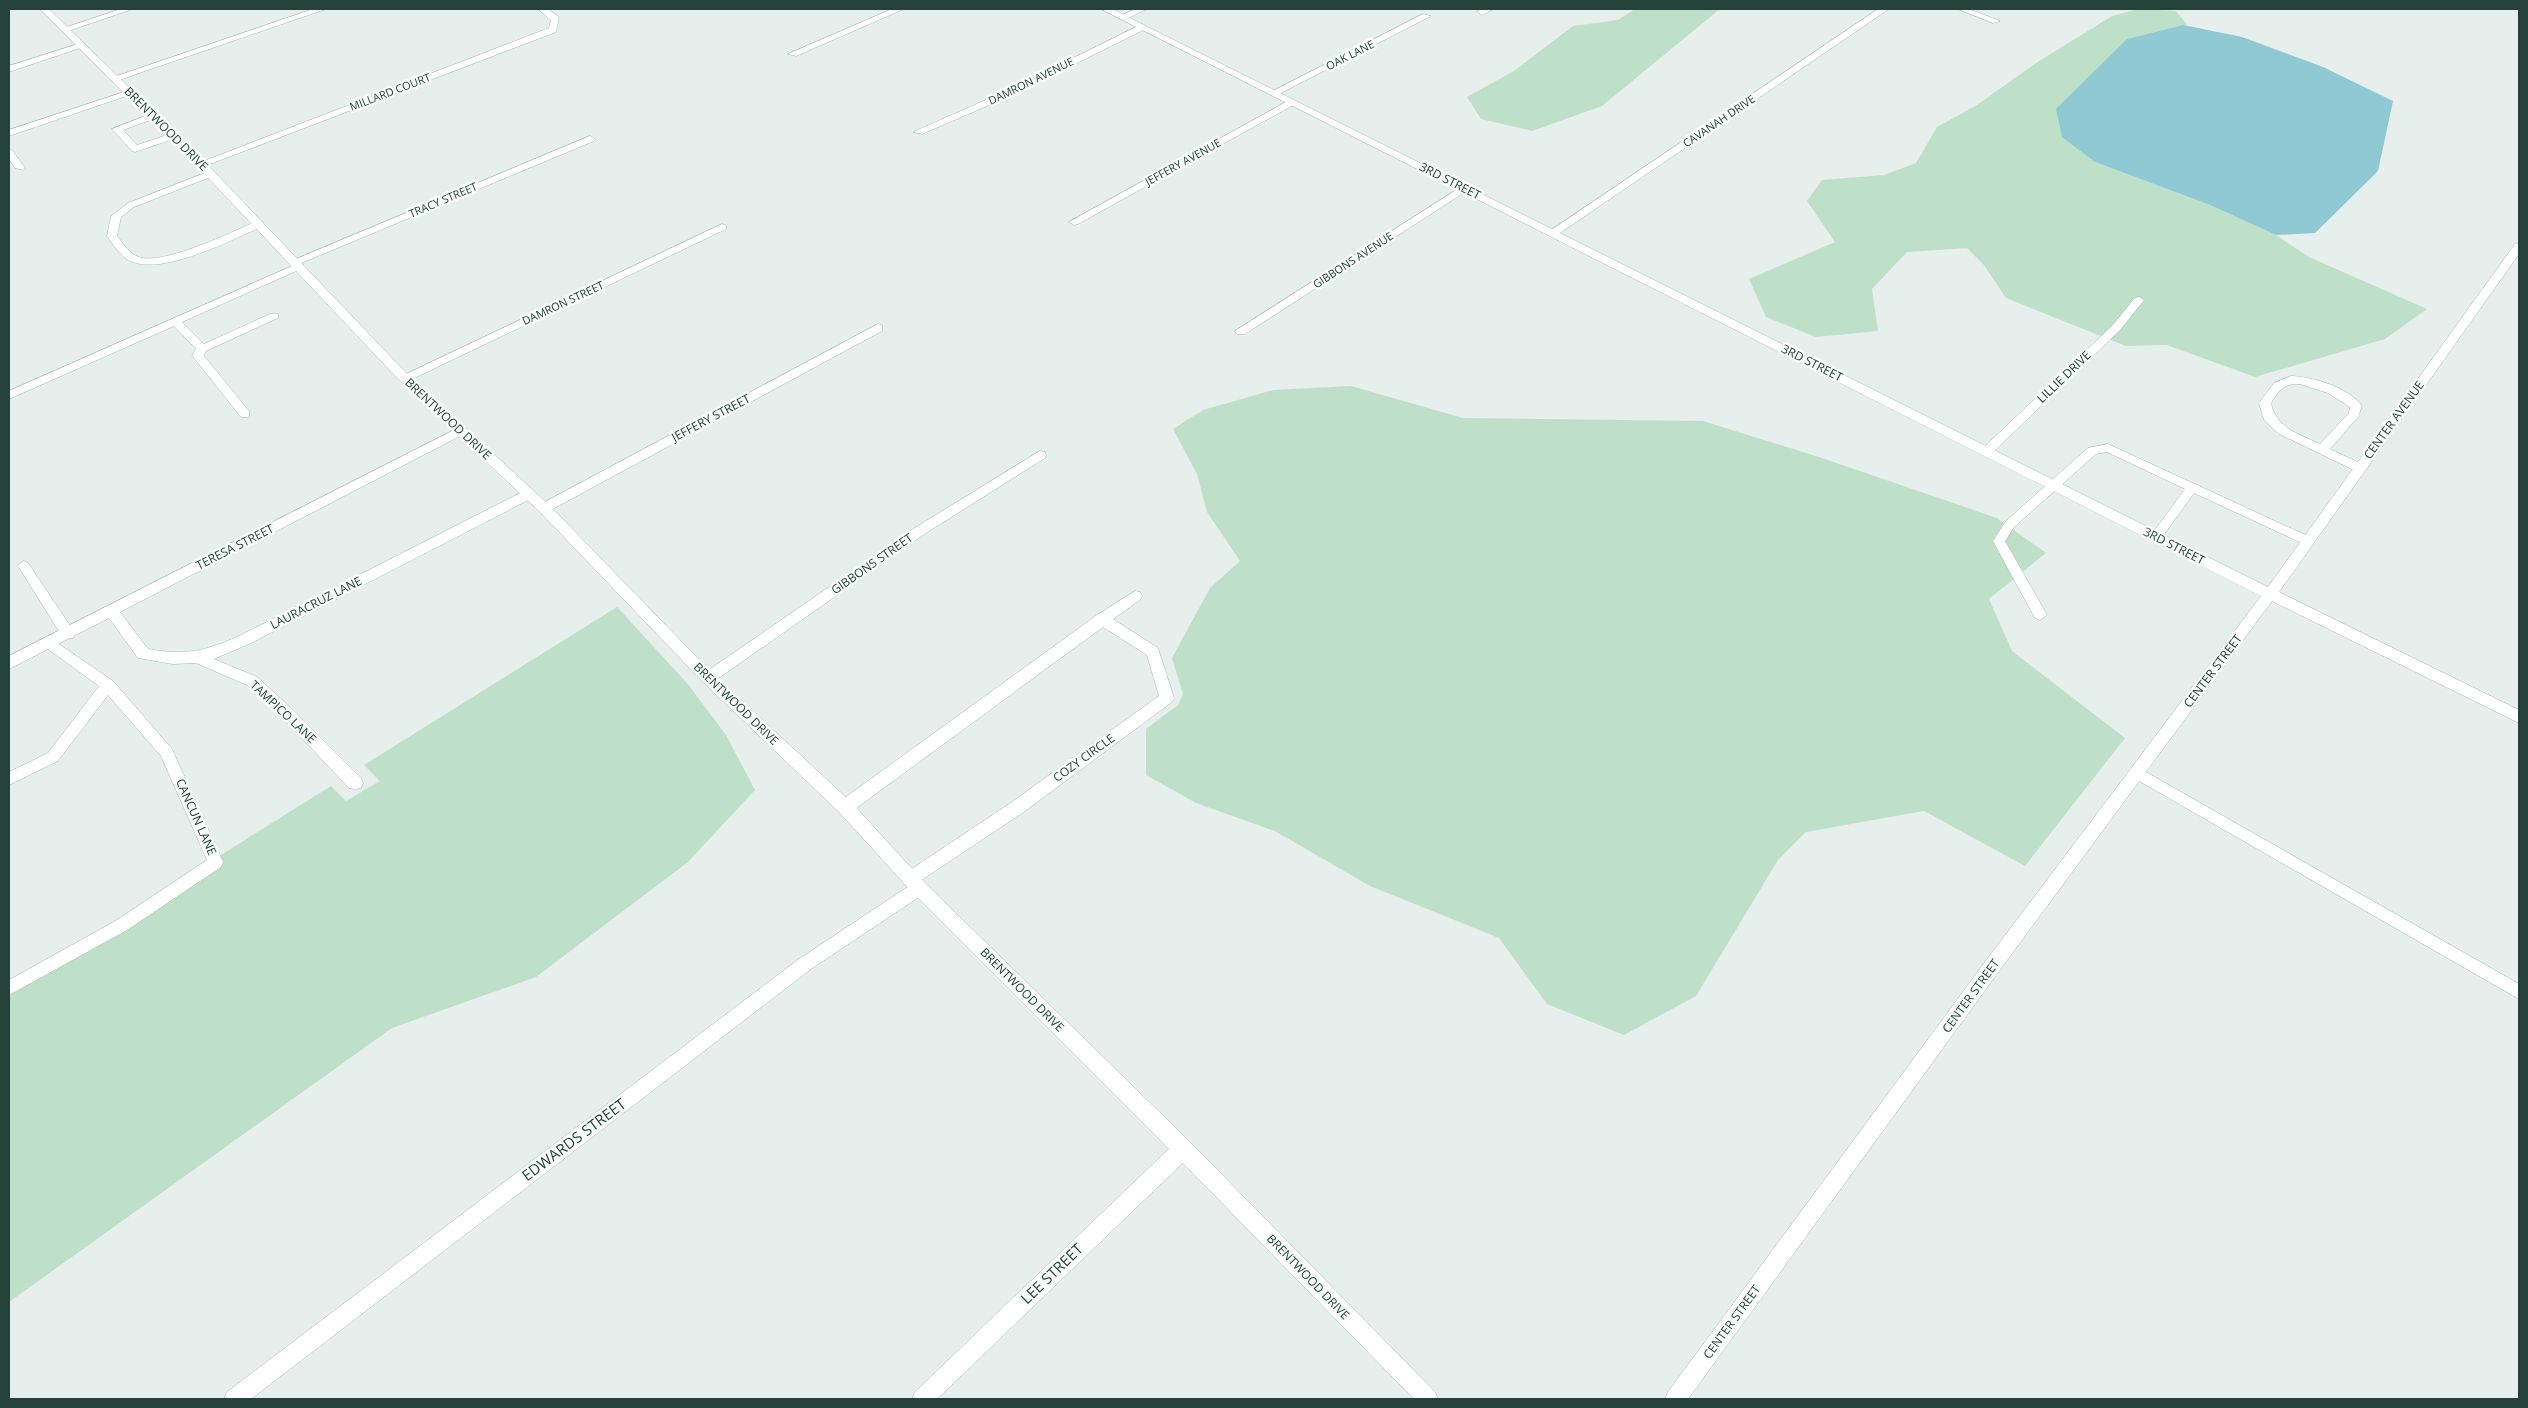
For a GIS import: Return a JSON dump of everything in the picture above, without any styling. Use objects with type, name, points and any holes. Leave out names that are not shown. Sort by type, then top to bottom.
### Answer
[{"type":"street","name":"BRENTWOOD DRIVE","points":[[44,9],[116,78],[259,224],[404,378],[544,508],[708,678],[845,807],[915,883],[1183,1149],[1428,1399]]},
{"type":"street","points":[[116,78],[321,9]]},
{"type":"street","name":"MILLARD COURT","points":[[205,169],[553,30],[556,19],[542,9]]},
{"type":"street","points":[[793,54],[899,9]]},
{"type":"street","name":"3RD STREET","points":[[1105,9],[2156,537],[2519,716]]},
{"type":"street","points":[[1122,17],[1142,9]]},
{"type":"street","name":"CAVANAH DRIVE","points":[[1553,233],[1884,9]]},
{"type":"street","name":"OAK LANE","points":[[1274,93],[1426,16]]},
{"type":"street","name":"DAMRON AVENUE","points":[[918,132],[1014,90],[1142,27]]},
{"type":"street","points":[[9,69],[81,46]]},
{"type":"street","name":"JEFFERY AVENUE","points":[[1074,222],[1292,103]]},
{"type":"street","name":"TRACY STREET","points":[[297,264],[590,139]]},
{"type":"street","name":"GIBBONS AVENUE","points":[[1241,331],[1464,188]]},
{"type":"street","name":"DAMRON STREET","points":[[404,378],[722,227]]},
{"type":"street","name":"CENTER AVENUE","points":[[2270,594],[2519,246]]},
{"type":"street","name":"JEFFERY STREET","points":[[544,508],[878,328]]},
{"type":"street","name":"TERESA STREET","points":[[9,663],[460,431]]},
{"type":"street","name":"GIBBONS STREET","points":[[708,678],[918,532],[1040,455]]},
{"type":"street","name":"LAURACRUZ LANE","points":[[112,611],[143,654],[184,660],[200,659],[246,639],[529,494]]},
{"type":"street","name":"CENTER STREET","points":[[1676,1399],[2136,773],[2270,594]]},
{"type":"street","points":[[845,807],[1102,618],[1136,596]]},
{"type":"street","name":"COZY CIRCLE","points":[[915,883],[1167,698],[1153,652],[1102,618]]},
{"type":"street","name":"TAMPICO LANE","points":[[200,659],[252,681],[286,711],[355,783]]},
{"type":"street","name":"EDWARDS STREET","points":[[234,1399],[805,964],[915,883]]},
{"type":"street","name":"LEE STREET","points":[[922,1399],[1183,1149]]},
{"type":"lane","points":[[65,29],[129,9]]},
{"type":"lane","points":[[1962,9],[1996,21]]},
{"type":"lane","points":[[9,133],[130,93]]},
{"type":"lane","points":[[153,116],[117,129],[135,149],[173,136]]},
{"type":"lane","points":[[9,152],[20,168]]},
{"type":"lane","points":[[205,169],[131,205],[116,216],[112,236],[133,259],[142,263],[170,259],[259,224]]},
{"type":"lane","points":[[9,395],[297,264]]},
{"type":"lane","name":"LILLIE DRIVE","points":[[1987,451],[2116,328],[2140,300]]},
{"type":"lane","points":[[245,414],[198,356],[202,349],[274,316]]},
{"type":"lane","points":[[175,321],[202,349]]},
{"type":"lane","points":[[2322,450],[2354,414],[2356,406],[2347,398],[2303,380],[2292,379],[2283,382],[2265,403],[2268,417],[2283,431],[2322,450],[2360,468]]},
{"type":"lane","points":[[2040,615],[1999,541],[2010,524],[2055,486],[2092,451],[2108,448],[2308,541]]},
{"type":"lane","points":[[2156,537],[2192,487]]},
{"type":"lane","points":[[24,566],[68,634]]},
{"type":"lane","name":"CANCUN LANE","points":[[9,988],[122,925],[216,862],[167,753],[108,685],[50,643]]},
{"type":"lane","points":[[9,779],[53,758],[108,685]]},
{"type":"lane","points":[[2136,773],[2519,992]]},
{"type":"green space","points":[[1635,9],[1720,9],[1602,106],[1532,131],[1481,119],[1467,97],[1514,71],[1573,26],[1618,20]]},
{"type":"green space","points":[[2138,9],[2176,11],[2188,26],[2183,25],[2127,39],[2095,162],[2210,205],[2276,235],[2309,257],[2427,309],[2385,339],[2255,377],[2167,345],[2126,346],[2006,298],[1984,265],[1967,248],[1907,252],[1872,289],[1878,331],[1816,337],[1766,317],[1749,279],[1835,242],[1807,201],[1822,180],[1884,175],[1916,163],[1937,127],[1977,105],[2036,63],[2112,16]]},
{"type":"green space","points":[[1351,386],[1463,418],[1703,421],[1819,457],[1997,518],[2046,553],[1989,599],[2012,651],[2125,738],[2025,866],[1924,811],[1806,832],[1778,860],[1696,996],[1624,1035],[1547,1004],[1499,938],[1370,886],[1275,831],[1196,803],[1146,775],[1146,729],[1178,705],[1183,694],[1172,658],[1210,588],[1240,561],[1207,512],[1197,474],[1173,429],[1203,410],[1273,390]]},
{"type":"green space","points":[[617,607],[687,683],[726,735],[755,790],[688,862],[536,977],[392,1028],[9,1302],[9,988],[331,786],[346,801],[380,781],[364,765]]},
{"type":"water","points":[[2183,25],[2242,37],[2323,67],[2393,101],[2378,171],[2315,233],[2276,235],[2210,205],[2095,162],[2062,137],[2056,109],[2127,39]]}]
